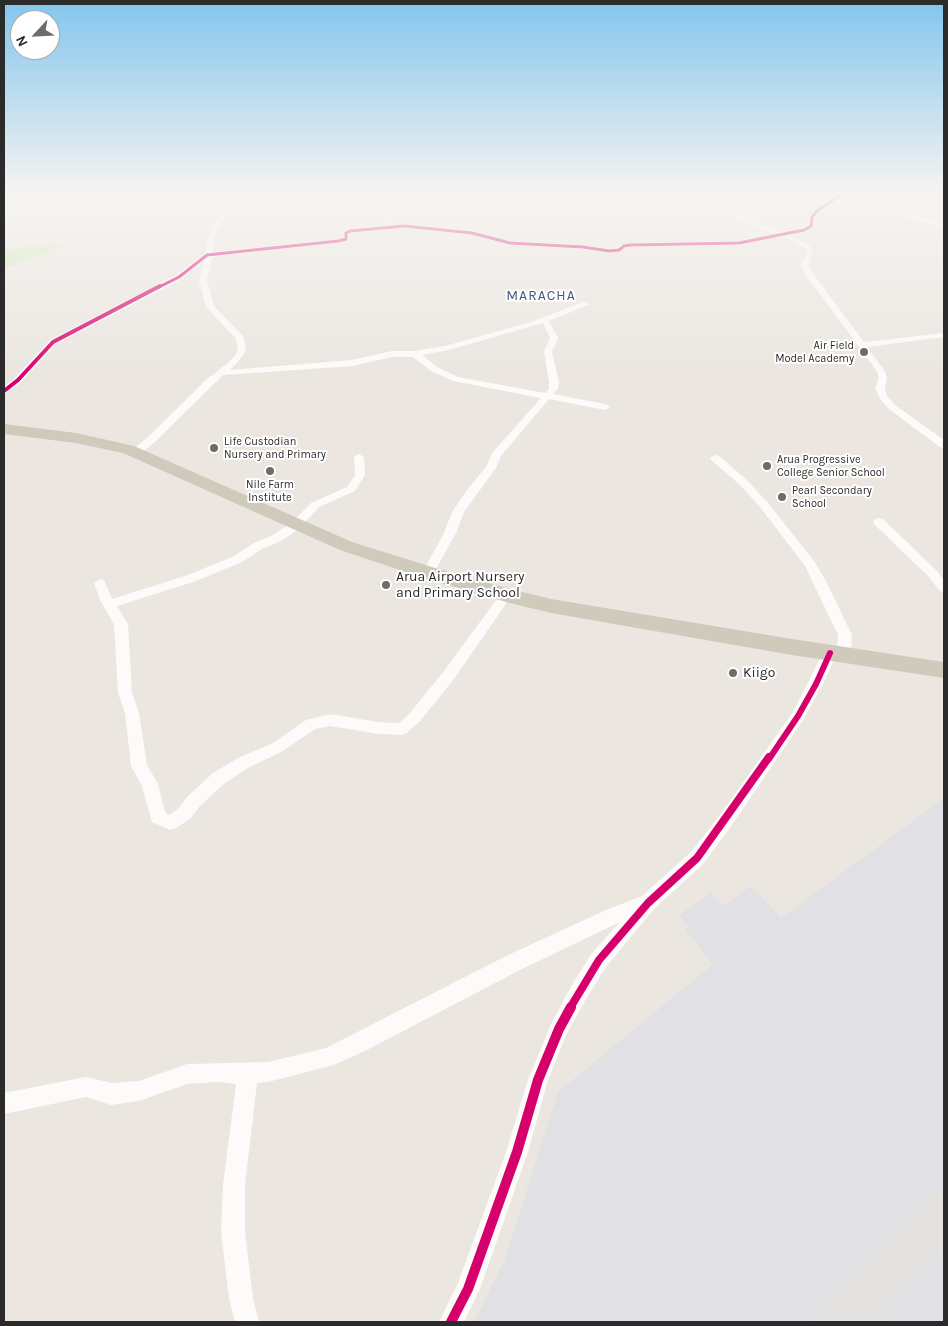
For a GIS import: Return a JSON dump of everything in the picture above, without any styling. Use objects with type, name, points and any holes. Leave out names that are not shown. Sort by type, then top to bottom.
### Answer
[{"type":"main road","points":[[4,429],[76,438],[136,452],[296,526],[355,549],[428,573],[506,595],[551,606],[944,670]]},
{"type":"street","points":[[4,391],[18,380],[53,342],[179,277],[207,255],[217,254]]},
{"type":"street","points":[[810,254],[805,265],[807,272],[883,378],[880,388],[883,397],[892,407],[944,445]]},
{"type":"street","points":[[136,452],[152,439],[209,382],[232,364],[242,348],[238,334],[210,307],[203,281],[207,255]]},
{"type":"street","points":[[220,373],[352,363],[392,354],[415,354],[476,341],[546,320],[586,304]]},
{"type":"street","points":[[428,573],[450,533],[458,512],[471,492],[491,468],[496,455],[553,389],[554,382],[548,352],[554,338],[546,320]]},
{"type":"street","points":[[861,345],[944,335]]},
{"type":"street","points":[[415,354],[444,375],[456,379],[605,407]]},
{"type":"street","points":[[110,604],[192,578],[238,559],[258,546],[277,538],[296,526],[315,505],[351,489],[360,475],[359,456]]},
{"type":"street","points":[[451,1322],[468,1289],[517,1152],[538,1080],[559,1029],[599,960],[648,903],[681,874],[726,820],[798,716],[816,684],[837,654],[844,635],[820,581],[810,564],[764,504],[743,482],[715,458]]},
{"type":"street","points":[[879,522],[932,573],[944,588]]},
{"type":"street","points":[[100,583],[121,624],[125,688],[132,713],[139,766],[150,784],[158,817],[170,823],[184,814],[201,794],[228,771],[278,747],[311,724],[330,720],[378,728],[402,729],[415,717],[449,675],[506,595]]},
{"type":"street","points":[[4,1104],[86,1088],[111,1094],[139,1091],[188,1074],[202,1072],[268,1072],[332,1055],[572,934],[612,916],[648,903]]},
{"type":"street","points":[[247,1322],[241,1299],[233,1230],[234,1184],[248,1073]]},
{"type":"shaded area","points":[[944,798],[944,1322],[474,1322],[505,1259],[558,1092],[713,964],[685,930],[689,927],[679,915],[711,893],[722,906],[751,886],[781,918]]},
{"type":"green space","points":[[4,254],[41,254],[4,269]]},
{"type":"taxiway","points":[[843,1322],[944,1215]]},
{"type":"cycle path","points":[[4,391],[18,380],[53,342],[179,277],[207,255],[217,254]]},
{"type":"cycle path","points":[[451,1322],[468,1289],[517,1152],[538,1080],[559,1029],[580,990],[599,960],[648,903],[697,858],[726,820],[798,716],[816,684],[830,653]]},
{"type":"place","name":"Air Field Model Academy","points":[[864,352]]},
{"type":"place","name":"Life Custodian Nursery and Primary","points":[[214,448]]},
{"type":"place","name":"Arua Progressive College Senior School","points":[[767,466]]},
{"type":"place","name":"Nile Farm Institute","points":[[270,471]]},
{"type":"place","name":"Pearl Secondary School","points":[[782,497]]},
{"type":"place","name":"Arua Airport Nursery and Primary School","points":[[386,585]]},
{"type":"place","name":"Kiigo","points":[[733,673]]},
{"type":"district","name":"MARACHA","points":[[541,296]]}]
